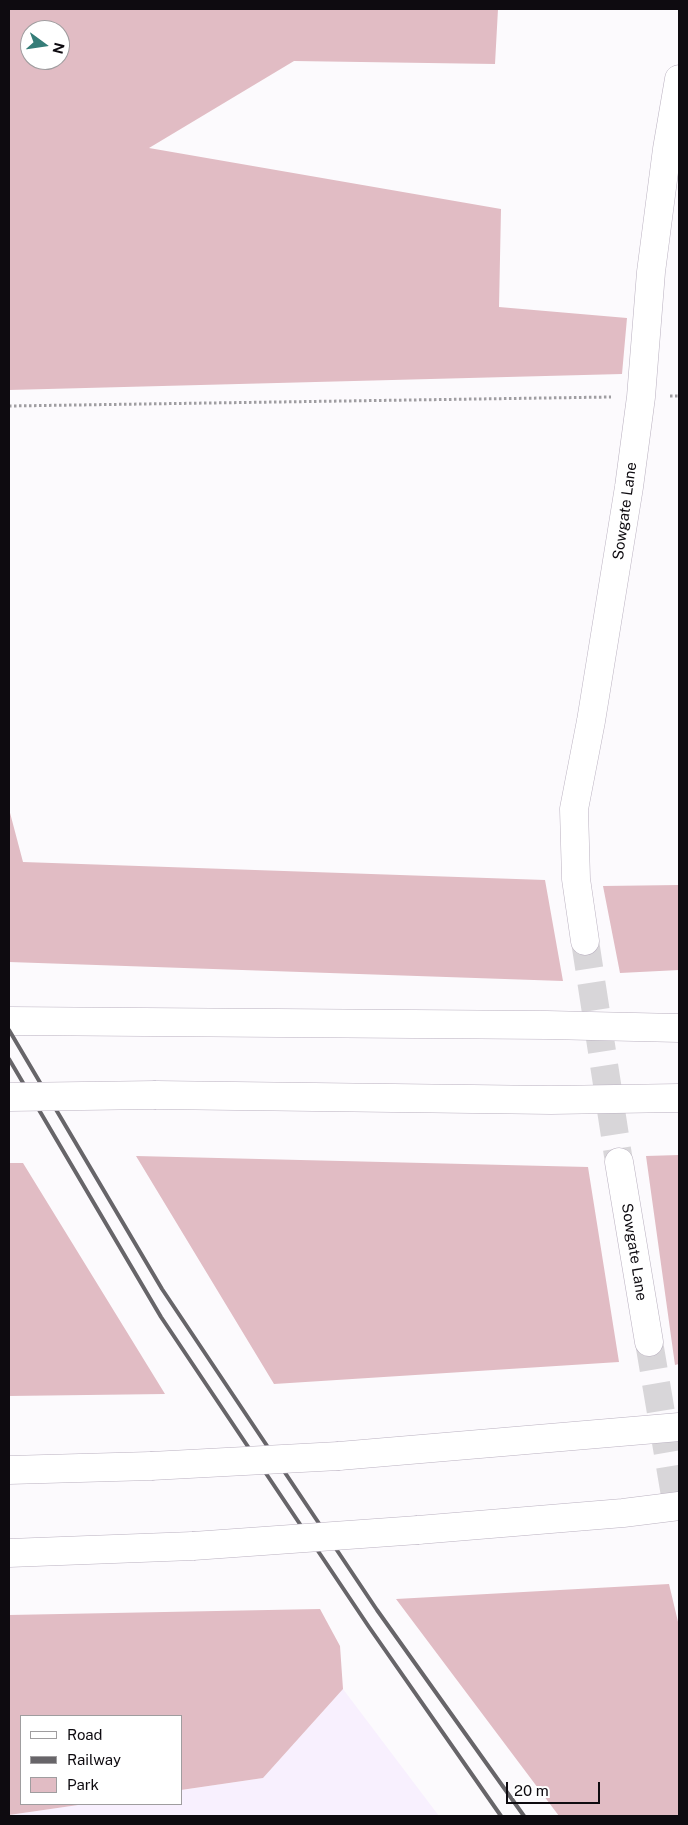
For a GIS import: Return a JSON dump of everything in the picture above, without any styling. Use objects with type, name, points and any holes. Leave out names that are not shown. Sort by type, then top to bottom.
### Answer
[{"type":"main road","name":"Sowgate Lane","points":[[585,941],[576,879],[574,809],[614,588],[629,487],[641,397],[651,272],[667,149],[679,79]]},
{"type":"main road","points":[[9,1021],[547,1025],[679,1028]]},
{"type":"main road","points":[[9,1097],[156,1095],[551,1100],[679,1098]]},
{"type":"main road","name":"Sowgate Lane","points":[[619,1162],[649,1342]]},
{"type":"main road","points":[[9,1470],[152,1466],[338,1456],[679,1427]]},
{"type":"main road","points":[[9,1553],[193,1546],[613,1514],[679,1506]]},
{"type":"path","points":[[9,406],[641,397]]},
{"type":"shaded area","points":[[343,1689],[439,1816],[9,1816],[78,1805],[182,1805],[182,1790],[263,1778]]},
{"type":"green space","points":[[9,9],[498,9],[495,64],[294,61],[149,148],[501,209],[499,307],[627,318],[622,374],[9,390]]},
{"type":"green space","points":[[9,809],[23,862],[545,880],[563,981],[9,962]]},
{"type":"green space","points":[[679,885],[679,970],[620,973],[603,886]]},
{"type":"green space","points":[[679,1155],[679,1364],[675,1365],[646,1156]]},
{"type":"green space","points":[[136,1156],[588,1167],[619,1362],[274,1384]]},
{"type":"green space","points":[[9,1163],[23,1163],[165,1394],[9,1396]]},
{"type":"green space","points":[[669,1584],[679,1626],[679,1816],[559,1816],[396,1599]]},
{"type":"green space","points":[[320,1609],[340,1646],[343,1689],[263,1778],[182,1790],[182,1715],[20,1715],[20,1805],[78,1805],[9,1815],[9,1615]]},
{"type":"tunnel","points":[[585,941],[619,1162]]},
{"type":"tunnel","points":[[649,1342],[679,1519]]},
{"type":"railway","points":[[9,1030],[162,1289],[377,1610],[524,1816]]},
{"type":"railway","points":[[9,1059],[161,1317],[369,1627],[501,1816]]}]
